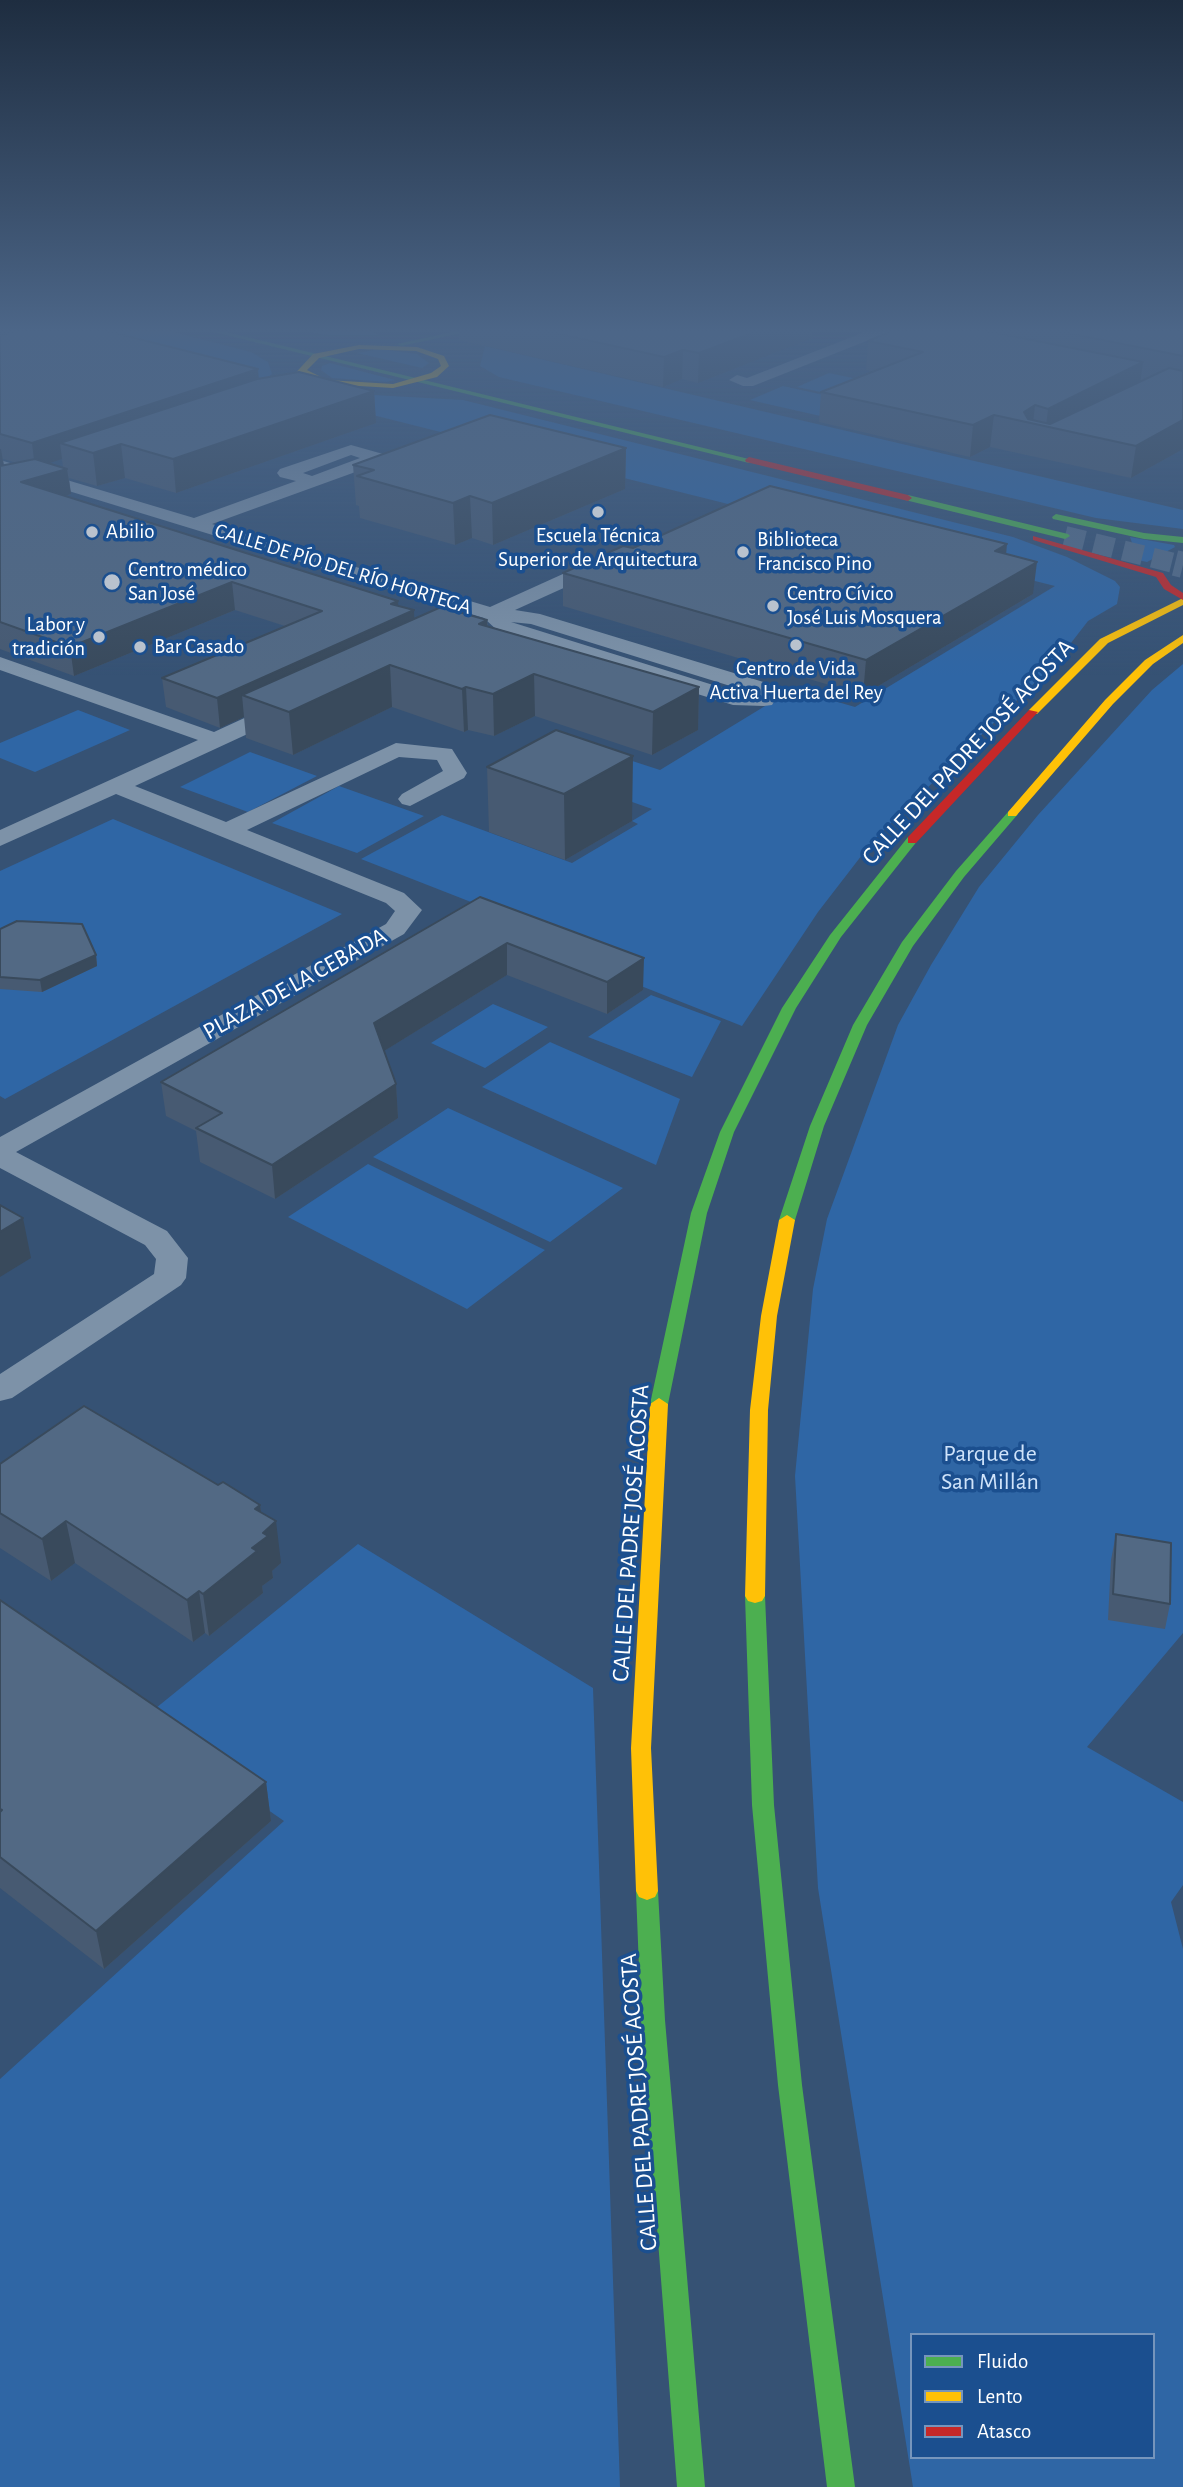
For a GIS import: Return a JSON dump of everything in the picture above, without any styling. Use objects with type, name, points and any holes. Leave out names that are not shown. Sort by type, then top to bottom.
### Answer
[{"type":"main road","points":[[678,444],[728,461],[1166,570],[1167,587],[1183,599]]},
{"type":"main road","points":[[681,444],[1073,533],[724,444]]},
{"type":"main road","points":[[742,444],[1090,526],[1183,540]]},
{"type":"main road","points":[[0,484],[28,482],[62,468]]},
{"type":"main road","name":"CALLE DEL PADRE JOSÉ ACOSTA","points":[[691,2487],[653,2020],[641,1748],[659,1398],[699,1213],[727,1132],[789,1008],[836,935],[898,854],[1104,641],[1183,599]]},
{"type":"main road","points":[[841,2487],[790,2085],[763,1805],[754,1556],[757,1463],[769,1316],[788,1212],[817,1126],[860,1025],[908,945],[960,874],[1109,702],[1149,662],[1183,638]]},
{"type":"street","name":"CALLE DE PÍO DEL RÍO HORTEGA","points":[[0,465],[28,482],[194,524],[491,614],[533,618],[763,688],[767,694],[764,700],[741,700],[507,629],[491,614]]},
{"type":"street","name":"CALLE DE PÍO DEL RÍO HORTEGA","points":[[194,524],[313,481]]},
{"type":"street","points":[[465,625],[620,555]]},
{"type":"street","points":[[0,663],[205,735]]},
{"type":"street","points":[[0,839],[304,699]]},
{"type":"street","points":[[226,831],[396,750],[444,754],[456,773],[410,799]]},
{"type":"street","name":"PLAZA DE LA CEBADA","points":[[0,1149],[395,929],[409,910],[395,898],[115,786]]},
{"type":"street","points":[[0,1156],[156,1238],[172,1258],[170,1279],[0,1391]]},
{"type":"green space","points":[[489,444],[640,444],[1013,537],[1067,557],[1115,581],[1120,587],[1117,604],[1088,621],[1057,661],[872,842],[818,912],[742,1026],[477,921],[494,911],[361,859],[442,815],[572,863],[638,824],[632,821],[652,809],[533,767],[580,744],[660,770],[793,689],[855,707],[1055,586]]},
{"type":"green space","points":[[783,444],[902,444],[1183,510],[1183,529],[1096,518]]},
{"type":"green space","points":[[1130,537],[1175,547],[1147,562],[1138,560]]},
{"type":"green space","name":"Parque de San Millán","points":[[1183,664],[1183,1633],[1087,1747],[1183,1802],[1183,1885],[1171,1902],[1183,1949],[1183,2487],[913,2487],[818,1888],[795,1476],[813,1289],[827,1219],[898,1025],[979,887],[1038,815],[1152,690]]},
{"type":"green space","points":[[78,710],[130,730],[35,772],[0,758],[0,743]]},
{"type":"green space","points":[[250,752],[317,776],[248,812],[180,787]]},
{"type":"green space","points":[[339,786],[424,816],[357,853],[272,823]]},
{"type":"green space","points":[[113,819],[342,914],[5,1099],[0,1096],[0,871]]},
{"type":"green space","points":[[651,995],[721,1021],[692,1077],[588,1037]]},
{"type":"green space","points":[[493,1004],[548,1027],[485,1068],[431,1043]]},
{"type":"green space","points":[[550,1042],[680,1099],[656,1165],[482,1087]]},
{"type":"green space","points":[[448,1108],[623,1188],[550,1242],[373,1157]]},
{"type":"green space","points":[[368,1164],[545,1250],[467,1309],[288,1217]]},
{"type":"green space","points":[[358,1544],[593,1688],[620,2487],[0,2487],[0,2079],[284,1821],[140,1721]]},
{"type":"building","points":[[63,444],[121,444],[93,453]]},
{"type":"building","points":[[121,444],[217,444],[173,459]]},
{"type":"building","points":[[410,444],[610,444],[626,448],[492,503],[470,496],[453,503],[357,476],[374,470],[353,465]]},
{"type":"building","points":[[35,459],[67,469],[21,482],[398,601],[391,604],[414,610],[217,698],[162,678],[322,611],[232,582],[70,647],[0,622],[0,466]]},
{"type":"building","points":[[770,486],[1007,544],[995,551],[1037,562],[866,660],[563,573],[623,546],[633,548]]},
{"type":"building","points":[[441,607],[487,620],[479,624],[699,687],[653,712],[534,674],[493,694],[466,687],[462,689],[390,665],[289,712],[242,695]]},
{"type":"building","points":[[556,730],[633,756],[564,794],[487,767]]},
{"type":"building","points":[[480,897],[644,958],[607,982],[507,943],[374,1023],[396,1084],[272,1165],[196,1128],[222,1113],[161,1082]]},
{"type":"building","points":[[17,921],[82,924],[96,955],[40,980],[0,977],[0,929]]},
{"type":"building","points":[[0,1205],[23,1218],[0,1232]]},
{"type":"building","points":[[84,1406],[218,1485],[223,1482],[260,1505],[255,1509],[276,1521],[263,1533],[268,1536],[252,1548],[257,1551],[203,1594],[199,1591],[187,1600],[66,1521],[42,1539],[0,1513],[0,1464]]},
{"type":"building","points":[[1116,1534],[1171,1543],[1170,1604],[1113,1594]]},
{"type":"building","points":[[0,1600],[266,1782],[96,1931],[0,1857]]},
{"type":"tunnel","points":[[1065,536],[1182,565]]},
{"type":"tunnel","points":[[1175,563],[1183,565]]},
{"type":"traffic: fast","points":[[683,444],[749,460]]},
{"type":"traffic: fast","points":[[908,498],[1065,536]]},
{"type":"traffic: fast","points":[[1056,517],[1144,536],[1183,540]]},
{"type":"traffic: fast","points":[[787,1220],[817,1126],[860,1025],[907,945],[960,874],[1012,814]]},
{"type":"traffic: fast","points":[[659,1404],[699,1213],[727,1132],[789,1008],[836,935],[912,840]]},
{"type":"traffic: fast","points":[[755,1596],[763,1805],[790,2085],[841,2487]]},
{"type":"traffic: fast","points":[[647,1891],[653,2020],[691,2487]]},
{"type":"traffic: slow","points":[[1033,712],[1104,641],[1183,601]]},
{"type":"traffic: slow","points":[[1012,814],[1109,702],[1149,662],[1183,638]]},
{"type":"traffic: slow","points":[[755,1596],[759,1410],[769,1316],[787,1220]]},
{"type":"traffic: slow","points":[[647,1891],[641,1748],[659,1404]]},
{"type":"traffic: jam","points":[[749,460],[908,498]]},
{"type":"traffic: jam","points":[[1036,538],[1160,575],[1167,587],[1183,597]]},
{"type":"traffic: jam","points":[[912,840],[1033,712]]},
{"type":"place","name":"Escuela Técnica Superior de Arquitectura","points":[[598,512]]},
{"type":"place","name":"Abilio","points":[[92,532]]},
{"type":"place","name":"Biblioteca Francisco Pino","points":[[743,552]]},
{"type":"place","name":"Centro médico San José","points":[[112,582]]},
{"type":"place","name":"Centro Cívico José Luis Mosquera","points":[[773,606]]},
{"type":"place","name":"Labor y tradición","points":[[99,637]]},
{"type":"place","name":"Centro de Vida Activa Huerta del Rey","points":[[796,645]]},
{"type":"place","name":"Bar Casado","points":[[140,647]]}]
